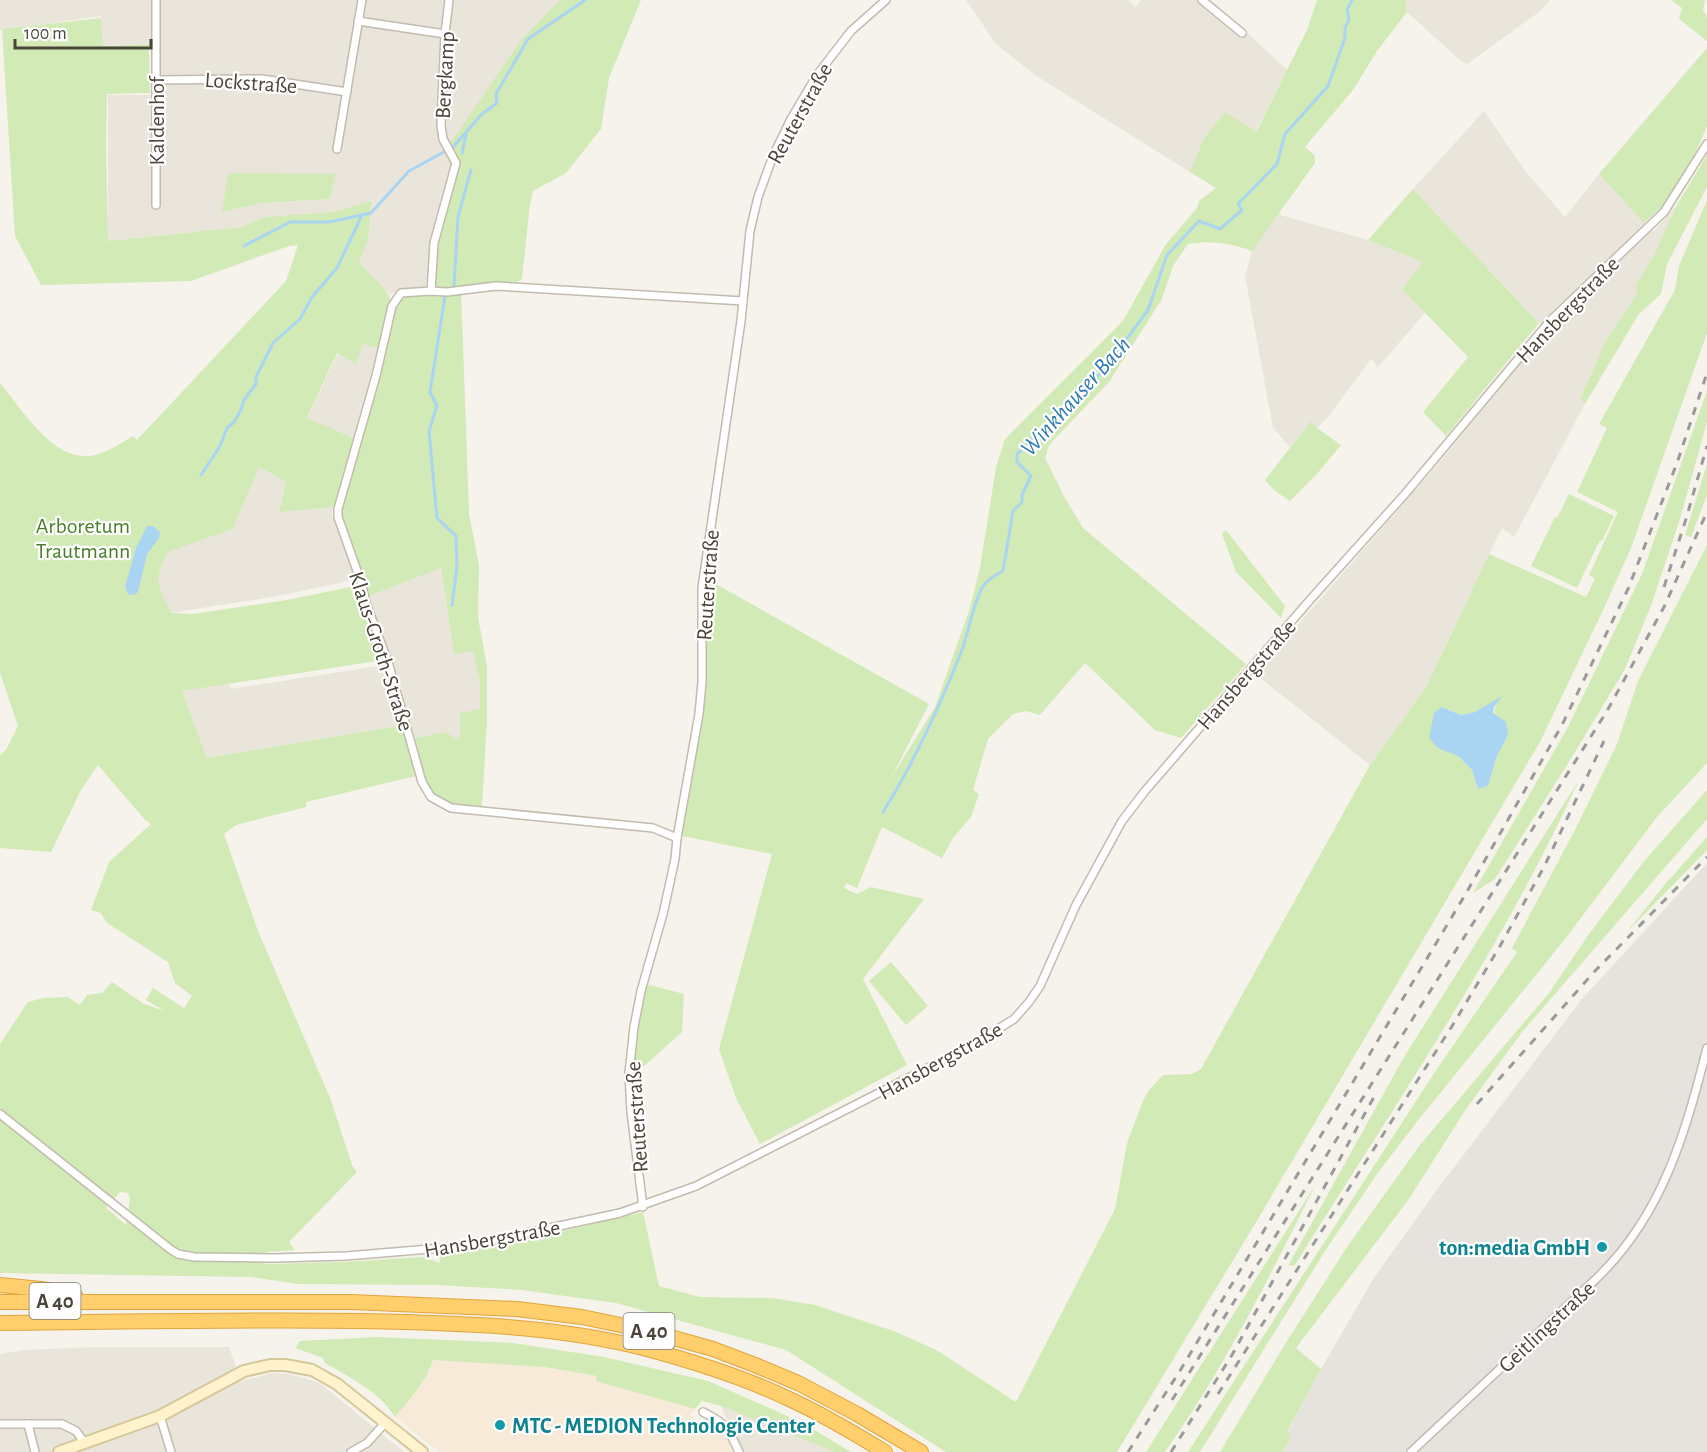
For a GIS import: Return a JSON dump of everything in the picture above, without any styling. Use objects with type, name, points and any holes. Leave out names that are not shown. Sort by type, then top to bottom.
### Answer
[{"type":"highway","points":[[0,1286],[42,1289],[110,1300]]},
{"type":"highway","name":"A 40","points":[[0,1302],[110,1300],[387,1303],[517,1309],[582,1317],[650,1331],[713,1349],[755,1365],[798,1383],[857,1414],[921,1452]]},
{"type":"highway","name":"A 40","points":[[0,1323],[269,1320],[410,1322],[516,1328],[579,1335],[646,1349],[751,1382],[790,1399],[885,1452]]},
{"type":"highway","points":[[0,1331],[75,1323]]},
{"type":"street","name":"Kaldenhof","points":[[156,0],[156,205]]},
{"type":"street","points":[[337,149],[362,0]]},
{"type":"street","name":"Bergkamp","points":[[431,291],[434,243],[456,162],[448,149],[441,125],[445,34],[449,0]]},
{"type":"street","name":"Reuterstraße","points":[[643,1206],[631,1112],[629,1073],[634,1027],[675,858],[699,714],[703,672],[702,588],[754,211],[773,156],[791,119],[828,58],[851,31],[886,0]]},
{"type":"street","points":[[1202,0],[1242,33]]},
{"type":"street","points":[[358,21],[445,34]]},
{"type":"street","name":"Lockstraße","points":[[156,80],[262,79],[346,92]]},
{"type":"street","name":"Hansbergstraße","points":[[0,1114],[178,1254],[194,1257],[251,1258],[346,1256],[456,1247],[566,1225],[643,1206],[717,1176],[971,1046],[1014,1018],[1040,986],[1076,905],[1122,821],[1144,790],[1301,609],[1405,494],[1550,321],[1664,212],[1707,144]]},
{"type":"street","name":"Klaus-Groth-Straße","points":[[677,838],[653,828],[451,808],[431,797],[422,782],[388,662],[366,603],[338,517],[338,509],[376,376],[392,306],[398,295],[405,292],[447,292],[507,286],[743,301]]},
{"type":"street","name":"Geitlingstraße","points":[[1411,1452],[1597,1278],[1623,1249],[1656,1197],[1679,1147],[1689,1120],[1707,1048]]},
{"type":"street","points":[[59,1452],[160,1416],[244,1371],[270,1365],[285,1365],[312,1370],[324,1376],[422,1452]]},
{"type":"street","points":[[703,1412],[723,1422],[739,1452]]},
{"type":"street","points":[[160,1416],[171,1452]]},
{"type":"street","points":[[351,1452],[367,1443],[385,1423]]},
{"type":"street","points":[[0,1424],[69,1426],[84,1442]]},
{"type":"street","points":[[28,1424],[35,1452]]},
{"type":"shaded area","points":[[0,0],[560,0],[521,40],[454,163],[431,237],[426,288],[400,288],[390,295],[359,262],[368,241],[372,201],[331,212],[265,217],[242,227],[108,241],[108,95],[156,95],[156,43],[102,46],[101,16],[0,30]],"holes":[[[336,174],[330,199],[261,203],[222,212]]]},
{"type":"shaded area","points":[[966,0],[1128,0],[1135,7],[1141,0],[1198,0],[1240,36],[1245,31],[1287,70],[1255,132],[1203,140],[1190,172],[1035,75],[996,44]]},
{"type":"shaded area","points":[[1406,0],[1550,0],[1539,12],[1467,64],[1407,12]]},
{"type":"shaded area","points":[[1484,111],[1526,172],[1565,217],[1599,174],[1653,232],[1677,205],[1654,255],[1636,285],[1637,294],[1606,340],[1580,399],[1585,404],[1514,537],[1502,528],[1426,687],[1370,765],[1255,674],[1438,464],[1547,331],[1413,189]]},
{"type":"shaded area","points":[[1277,214],[1368,240],[1424,262],[1402,289],[1425,313],[1378,367],[1371,359],[1328,417],[1317,428],[1311,421],[1290,447],[1273,428],[1245,276],[1252,251]]},
{"type":"shaded area","points":[[363,344],[379,348],[354,438],[307,419],[338,353]]},
{"type":"shaded area","points":[[259,467],[286,482],[279,511],[333,507],[332,515],[358,579],[278,596],[170,613],[157,583],[158,572],[168,552],[233,529]]},
{"type":"shaded area","points":[[441,568],[454,654],[473,650],[480,682],[480,709],[460,740],[445,732],[415,738],[410,724],[207,758],[182,691],[229,683],[231,689],[391,664],[386,642],[383,642],[367,597]]},
{"type":"shaded area","points":[[1707,863],[1707,1452],[1283,1452],[1291,1436],[1287,1433],[1375,1276],[1436,1191],[1582,999]]},
{"type":"shaded area","points":[[98,1347],[229,1347],[241,1381],[272,1373],[288,1374],[321,1384],[404,1452],[0,1452],[0,1354],[24,1350]]},
{"type":"shaded area","points":[[433,1360],[545,1367],[597,1376],[597,1381],[695,1409],[690,1415],[698,1423],[709,1420],[728,1432],[736,1452],[439,1452],[395,1417],[422,1384]]},
{"type":"shaded area","points":[[721,1406],[795,1435],[835,1452],[741,1452]]},
{"type":"green space","points":[[560,0],[641,0],[609,78],[601,129],[566,173],[533,191],[522,279],[517,282],[461,287],[469,514],[479,565],[478,617],[487,666],[487,722],[482,806],[456,806],[440,800],[428,785],[415,738],[445,732],[460,740],[460,713],[480,709],[480,682],[473,651],[454,654],[441,568],[367,597],[342,519],[341,506],[395,306],[408,295],[435,294],[437,244],[458,163],[448,147],[521,40]]},
{"type":"green space","points":[[1317,0],[1406,0],[1407,12],[1377,51],[1353,90],[1305,147],[1315,156],[1315,163],[1252,251],[1220,243],[1188,244],[1173,266],[1162,299],[1109,382],[1049,445],[1045,458],[1083,528],[1246,664],[1181,738],[1155,730],[1085,663],[1040,715],[1027,711],[1013,714],[988,739],[973,790],[979,794],[971,817],[953,838],[942,858],[882,827],[857,888],[846,883],[844,888],[857,894],[871,887],[924,899],[863,979],[907,1065],[760,1144],[736,1098],[719,1049],[772,854],[682,836],[702,715],[706,656],[707,579],[929,704],[891,778],[935,707],[969,611],[980,568],[996,467],[1005,439],[1123,321],[1166,244],[1197,208],[1199,201],[1216,188],[1190,172],[1203,140],[1225,112],[1256,132],[1307,30]]},
{"type":"green space","points":[[1671,0],[1705,0],[1703,10],[1707,17],[1707,41],[1679,19],[1682,8]]},
{"type":"green space","name":"Arboretum Trautmann","points":[[101,18],[103,46],[149,44],[150,93],[107,94],[108,241],[242,227],[265,217],[331,212],[372,201],[368,241],[359,262],[382,286],[391,300],[379,348],[363,344],[356,364],[337,353],[307,418],[356,439],[336,504],[333,507],[279,512],[286,482],[259,467],[233,529],[168,552],[159,577],[160,588],[171,613],[193,614],[287,600],[360,585],[382,656],[377,661],[182,691],[207,758],[404,725],[416,776],[306,802],[306,807],[236,825],[224,834],[258,931],[331,1100],[352,1165],[357,1172],[289,1242],[295,1250],[266,1252],[265,1264],[422,1257],[440,1263],[439,1255],[567,1230],[643,1212],[659,1286],[700,1297],[772,1298],[815,1305],[894,1331],[938,1351],[1016,1402],[1115,1209],[1127,1143],[1149,1090],[1163,1075],[1192,1074],[1201,1069],[1370,765],[1426,687],[1489,554],[1586,597],[1595,579],[1589,575],[1618,512],[1577,492],[1607,428],[1599,424],[1675,290],[1679,266],[1707,200],[1707,333],[1631,548],[1605,606],[1541,740],[1255,1224],[1117,1452],[946,1452],[786,1350],[616,1303],[522,1290],[436,1285],[299,1284],[250,1277],[0,1273],[0,1044],[28,1002],[43,998],[68,997],[80,1005],[87,995],[102,993],[112,982],[144,1004],[165,1011],[146,1000],[153,988],[184,1008],[192,996],[175,983],[168,962],[107,923],[101,913],[91,910],[109,862],[151,824],[98,765],[81,790],[51,852],[0,848],[0,755],[6,750],[18,726],[0,673],[0,383],[36,428],[58,447],[70,453],[82,456],[95,455],[133,436],[137,440],[286,281],[298,245],[289,246],[191,281],[41,285],[15,236],[2,29]],"holes":[[[1500,698],[1496,704],[1495,713],[1508,735],[1497,756],[1488,786],[1478,789],[1472,770],[1458,756],[1443,707],[1461,715],[1475,712]],[[120,1192],[128,1193],[130,1199],[126,1225],[106,1208]]]},
{"type":"green space","points":[[1707,48],[1707,126],[1696,152],[1663,206],[1644,223],[1599,174]]},
{"type":"green space","points":[[1707,155],[1707,187],[1667,264],[1661,294],[1639,314],[1585,404],[1580,399],[1606,340],[1637,294],[1636,285],[1654,255],[1677,205]]},
{"type":"green space","points":[[228,173],[336,174],[330,199],[261,203],[222,212]]},
{"type":"green space","points":[[1413,189],[1539,323],[1446,436],[1423,412],[1468,357],[1402,289],[1423,262],[1368,240]]},
{"type":"green space","points":[[1707,391],[1707,422],[1680,519],[1652,603],[1625,669],[1495,879],[1473,893],[1568,727],[1642,574]]},
{"type":"green space","points":[[1311,421],[1341,445],[1290,501],[1274,490],[1265,480]]},
{"type":"green space","points":[[1707,464],[1707,495],[1691,537],[1685,535]]},
{"type":"green space","points":[[1569,494],[1614,516],[1577,588],[1531,566]]},
{"type":"green space","points":[[1226,530],[1285,606],[1281,618],[1236,572],[1222,534]]},
{"type":"green space","points":[[1707,545],[1707,763],[1657,817],[1565,939],[1377,1174],[1327,1248],[1200,1452],[1188,1452],[1433,1075],[1517,952],[1512,948],[1576,828],[1617,744],[1638,681]]},
{"type":"green space","points":[[1579,780],[1516,906],[1481,967],[1295,1265],[1288,1266],[1404,1057]]},
{"type":"green space","points":[[1707,790],[1707,819],[1522,1032],[1466,1109],[1409,1199],[1296,1348],[1321,1369],[1287,1432],[1291,1436],[1283,1452],[1220,1452],[1349,1244],[1420,1145],[1549,993],[1589,934],[1645,860]]},
{"type":"green space","points":[[1707,837],[1707,850],[1626,933],[1667,882]]},
{"type":"green space","points":[[891,962],[928,1006],[906,1025],[869,981]]},
{"type":"green space","points":[[646,984],[684,994],[682,1032],[633,1076],[636,1036]]},
{"type":"green space","points":[[1316,1184],[1245,1321],[1187,1420],[1165,1452],[1146,1452]]},
{"type":"green space","points":[[377,1337],[513,1343],[604,1357],[708,1381],[803,1423],[851,1452],[835,1452],[721,1406],[702,1401],[695,1409],[596,1381],[597,1376],[545,1367],[433,1360],[422,1383],[395,1417],[373,1393],[325,1363],[323,1358],[295,1348],[300,1341]]},
{"type":"water","points":[[147,526],[153,526],[160,532],[159,538],[147,554],[138,592],[134,595],[128,594],[125,587],[136,548]]},
{"type":"water","points":[[1502,696],[1494,707],[1493,713],[1506,722],[1508,735],[1497,756],[1488,786],[1478,789],[1472,770],[1458,756],[1438,748],[1429,738],[1434,713],[1442,707],[1461,715],[1475,712]]},
{"type":"waterway","points":[[453,147],[482,114],[497,103],[496,94],[528,39],[585,0]]},
{"type":"waterway","name":"Winkhauser Bach","points":[[883,812],[906,773],[936,712],[962,650],[982,588],[988,580],[1003,571],[1013,511],[1022,502],[1022,495],[1031,476],[1017,462],[1017,454],[1103,371],[1148,310],[1167,255],[1199,221],[1220,229],[1242,210],[1238,204],[1277,164],[1285,134],[1328,86],[1345,38],[1345,28],[1349,19],[1347,10],[1352,0]]},
{"type":"waterway","points":[[462,153],[466,135]]},
{"type":"waterway","points":[[201,475],[220,446],[227,428],[234,422],[244,400],[256,384],[256,377],[273,343],[300,319],[312,297],[337,268],[362,215],[371,213],[409,171],[444,152]]},
{"type":"waterway","points":[[454,286],[458,217],[471,170]]},
{"type":"waterway","points":[[244,246],[290,222],[329,222],[362,215]]},
{"type":"waterway","points":[[445,296],[430,392],[437,406],[429,431],[437,518],[456,536],[457,566],[452,605]]},
{"type":"railway","points":[[1128,1452],[1181,1369],[1465,895],[1562,725],[1628,589],[1677,463],[1707,373]]},
{"type":"railway","points":[[1664,587],[1707,446]]},
{"type":"railway","points":[[1172,1400],[1607,711],[1664,607],[1707,512]]},
{"type":"railway","points":[[1218,1394],[1454,1023],[1500,946],[1544,867],[1604,741]]},
{"type":"railway","points":[[1477,1104],[1595,971],[1707,857]]},
{"type":"railway","points":[[1171,1452],[1232,1355],[1375,1095]]},
{"type":"place","name":"ton:media GmbH","points":[[1602,1247]]},
{"type":"place","name":"MTC - MEDION Technologie Center","points":[[500,1425]]}]
